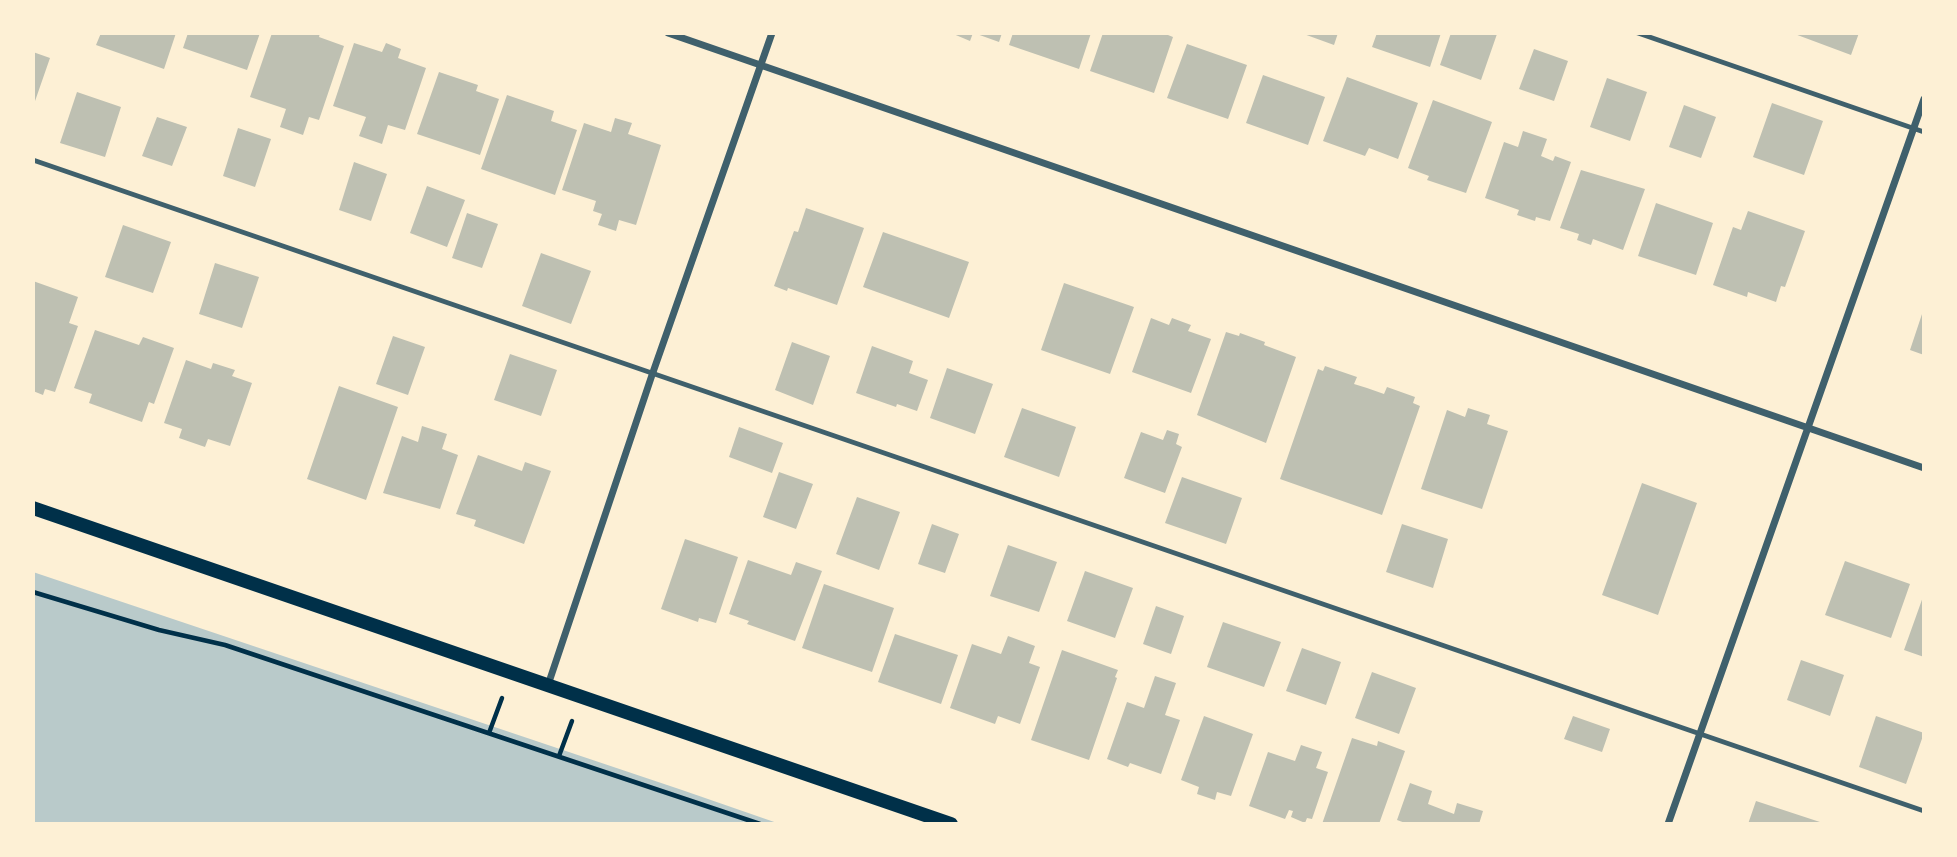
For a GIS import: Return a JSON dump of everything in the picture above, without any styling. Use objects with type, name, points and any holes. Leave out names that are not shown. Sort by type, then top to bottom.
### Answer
[{"type":"main road","points":[[33,508],[951,824]]},
{"type":"street","points":[[668,33],[1924,468]]},
{"type":"street","points":[[548,685],[652,375],[772,33]]},
{"type":"street","points":[[1668,824],[1924,99]]},
{"type":"lane","points":[[1637,33],[1924,132]]},
{"type":"lane","points":[[33,160],[1924,811]]},
{"type":"path","points":[[33,592],[159,630],[225,645],[760,824]]},
{"type":"path","points":[[489,733],[510,672]]},
{"type":"shaded area","points":[[33,572],[682,790],[780,824],[33,824]]},
{"type":"building","points":[[101,33],[176,33],[164,69],[96,45]]},
{"type":"building","points":[[188,33],[260,33],[247,70],[183,48]]},
{"type":"building","points":[[272,33],[320,33],[319,37],[344,46],[319,120],[309,117],[303,135],[280,127],[286,109],[250,97]]},
{"type":"building","points":[[951,33],[973,33],[970,41]]},
{"type":"building","points":[[974,33],[1002,33],[999,42]]},
{"type":"building","points":[[1013,33],[1091,33],[1079,69],[1009,45]]},
{"type":"building","points":[[1103,33],[1163,33],[1173,37],[1154,93],[1090,71]]},
{"type":"building","points":[[1301,33],[1338,33],[1334,45]]},
{"type":"building","points":[[1377,33],[1441,33],[1430,67],[1372,47]]},
{"type":"building","points":[[1451,33],[1497,34],[1481,80],[1440,65]]},
{"type":"building","points":[[1792,33],[1859,33],[1851,55]]},
{"type":"building","points":[[354,43],[382,52],[386,43],[401,49],[398,58],[426,68],[405,130],[388,125],[382,144],[359,136],[366,117],[333,106]]},
{"type":"building","points":[[1187,44],[1247,65],[1228,119],[1167,98]]},
{"type":"building","points":[[1534,49],[1568,61],[1554,101],[1519,89]]},
{"type":"building","points":[[33,52],[50,58],[34,104],[33,104]]},
{"type":"building","points":[[439,72],[478,85],[476,91],[499,99],[480,155],[417,134]]},
{"type":"building","points":[[1263,75],[1325,97],[1308,145],[1246,123]]},
{"type":"building","points":[[1347,77],[1418,103],[1398,159],[1369,148],[1365,156],[1323,141]]},
{"type":"building","points":[[1607,78],[1647,92],[1630,141],[1590,127]]},
{"type":"building","points":[[77,92],[121,107],[105,157],[60,143]]},
{"type":"building","points":[[507,95],[554,111],[551,121],[577,130],[555,195],[481,169]]},
{"type":"building","points":[[1433,100],[1492,122],[1466,193],[1427,180],[1429,176],[1408,168]]},
{"type":"building","points":[[1772,103],[1823,121],[1804,175],[1753,157]]},
{"type":"building","points":[[1684,105],[1716,117],[1701,158],[1669,147]]},
{"type":"building","points":[[157,117],[187,127],[172,166],[142,156]]},
{"type":"building","points":[[615,118],[632,123],[628,134],[661,145],[636,225],[619,220],[616,231],[598,225],[602,214],[593,211],[596,201],[562,190],[584,123],[611,132]]},
{"type":"building","points":[[238,128],[271,139],[255,187],[223,176]]},
{"type":"building","points":[[1523,131],[1547,139],[1541,156],[1553,161],[1555,156],[1571,162],[1550,221],[1536,217],[1535,221],[1517,215],[1519,210],[1485,198],[1504,142],[1518,147]]},
{"type":"building","points":[[354,162],[387,174],[371,221],[339,210]]},
{"type":"building","points":[[1581,170],[1645,189],[1623,250],[1593,239],[1591,245],[1577,240],[1579,234],[1560,228]]},
{"type":"building","points":[[427,186],[465,200],[447,247],[410,233]]},
{"type":"building","points":[[1656,203],[1713,223],[1696,275],[1638,256]]},
{"type":"building","points":[[806,208],[864,228],[837,305],[788,288],[787,291],[774,286],[794,231],[798,232]]},
{"type":"building","points":[[1748,211],[1805,231],[1785,287],[1781,286],[1776,302],[1748,292],[1747,297],[1713,285],[1733,227],[1741,230]]},
{"type":"building","points":[[467,213],[498,224],[482,268],[452,258]]},
{"type":"building","points":[[123,225],[171,242],[153,293],[105,277]]},
{"type":"building","points":[[883,232],[969,262],[949,318],[863,287]]},
{"type":"building","points":[[541,253],[591,271],[571,324],[522,306]]},
{"type":"building","points":[[215,263],[259,277],[242,328],[199,314]]},
{"type":"building","points":[[33,281],[78,297],[69,323],[78,326],[55,392],[45,389],[43,395],[33,391]]},
{"type":"building","points":[[1064,283],[1134,307],[1110,374],[1041,350]]},
{"type":"building","points":[[1924,311],[1924,355],[1910,350]]},
{"type":"building","points":[[1151,318],[1169,325],[1172,318],[1191,325],[1188,331],[1211,339],[1191,393],[1132,372]]},
{"type":"building","points":[[95,330],[139,345],[143,337],[174,348],[154,404],[149,402],[142,422],[89,403],[92,394],[74,388]]},
{"type":"building","points":[[1226,332],[1239,336],[1240,333],[1296,357],[1266,443],[1197,415]]},
{"type":"building","points":[[393,336],[425,347],[408,395],[376,384]]},
{"type":"building","points":[[792,342],[830,356],[813,405],[775,390]]},
{"type":"building","points":[[872,346],[913,361],[909,373],[928,380],[917,411],[897,404],[896,407],[856,393]]},
{"type":"building","points":[[510,354],[557,370],[541,416],[494,400]]},
{"type":"building","points":[[186,360],[211,369],[213,363],[235,370],[232,376],[252,383],[230,446],[208,439],[205,447],[179,438],[182,429],[164,423]]},
{"type":"building","points":[[1325,366],[1357,377],[1354,384],[1384,394],[1387,387],[1415,397],[1413,403],[1420,406],[1382,515],[1280,479],[1318,369],[1323,371]]},
{"type":"building","points":[[947,368],[993,384],[975,434],[930,418]]},
{"type":"building","points":[[339,386],[398,407],[366,500],[307,479]]},
{"type":"building","points":[[1022,408],[1076,427],[1059,477],[1004,457]]},
{"type":"building","points":[[1468,408],[1490,415],[1487,424],[1508,431],[1482,509],[1421,489],[1447,410],[1465,417]]},
{"type":"building","points":[[422,426],[447,434],[442,449],[458,455],[440,509],[383,493],[402,436],[418,442]]},
{"type":"building","points":[[739,427],[783,443],[772,473],[729,457]]},
{"type":"building","points":[[1167,430],[1179,434],[1176,444],[1182,447],[1165,493],[1124,478],[1141,432],[1163,440]]},
{"type":"building","points":[[478,455],[522,471],[525,462],[551,471],[524,544],[474,526],[476,520],[456,514]]},
{"type":"building","points":[[779,472],[813,484],[796,529],[763,517]]},
{"type":"building","points":[[1182,477],[1242,498],[1226,544],[1165,523]]},
{"type":"building","points":[[1642,483],[1697,503],[1658,615],[1602,595]]},
{"type":"building","points":[[857,497],[900,512],[879,570],[836,554]]},
{"type":"building","points":[[932,524],[959,534],[945,573],[918,564]]},
{"type":"building","points":[[1402,524],[1448,539],[1433,588],[1386,572]]},
{"type":"building","points":[[685,539],[738,557],[716,623],[699,618],[698,622],[661,609]]},
{"type":"building","points":[[1008,545],[1057,562],[1039,612],[990,596]]},
{"type":"building","points":[[748,560],[791,575],[796,562],[822,571],[795,641],[747,624],[749,621],[729,614]]},
{"type":"building","points":[[1845,561],[1910,584],[1891,638],[1825,615]]},
{"type":"building","points":[[1085,571],[1133,588],[1115,638],[1067,621]]},
{"type":"building","points":[[824,584],[894,608],[872,672],[802,648]]},
{"type":"building","points":[[1924,594],[1924,657],[1904,650]]},
{"type":"building","points":[[1156,606],[1184,616],[1171,654],[1143,644]]},
{"type":"building","points":[[1223,622],[1281,642],[1264,687],[1207,667]]},
{"type":"building","points":[[895,634],[958,655],[941,704],[878,682]]},
{"type":"building","points":[[1008,636],[1035,646],[1029,663],[1040,667],[1020,724],[998,716],[995,724],[950,708],[972,644],[1001,654]]},
{"type":"building","points":[[1302,648],[1341,662],[1326,705],[1286,691]]},
{"type":"building","points":[[1062,650],[1118,670],[1089,760],[1031,740]]},
{"type":"building","points":[[1801,660],[1844,675],[1830,716],[1787,700]]},
{"type":"building","points":[[1372,672],[1416,688],[1399,734],[1355,718]]},
{"type":"building","points":[[1155,676],[1176,683],[1165,715],[1180,720],[1161,774],[1130,763],[1128,767],[1107,759],[1127,702],[1144,708]]},
{"type":"building","points":[[1204,716],[1253,734],[1231,796],[1217,792],[1215,800],[1197,794],[1199,787],[1181,780]]},
{"type":"building","points":[[1573,716],[1610,729],[1602,752],[1564,739]]},
{"type":"building","points":[[1876,716],[1924,733],[1906,784],[1859,767]]},
{"type":"building","points":[[1352,738],[1377,746],[1378,741],[1405,751],[1379,824],[1322,824]]},
{"type":"building","points":[[1301,745],[1322,752],[1316,768],[1328,772],[1312,819],[1307,818],[1305,823],[1291,817],[1293,811],[1289,810],[1285,819],[1249,806],[1268,752],[1295,761]]},
{"type":"building","points":[[1410,783],[1432,791],[1428,804],[1454,814],[1457,803],[1483,811],[1479,824],[1408,824],[1397,820]]},
{"type":"building","points":[[1756,801],[1823,823],[1823,824],[1748,824]]}]
